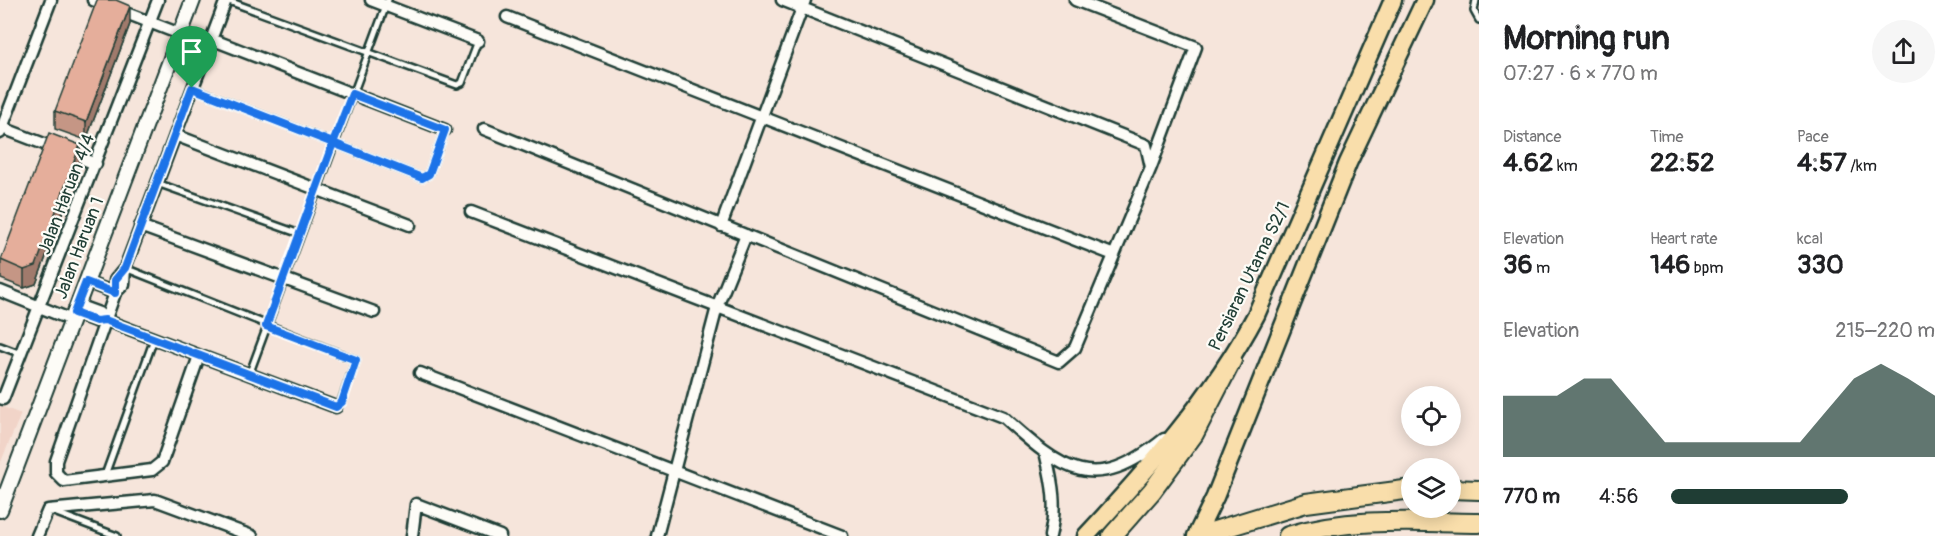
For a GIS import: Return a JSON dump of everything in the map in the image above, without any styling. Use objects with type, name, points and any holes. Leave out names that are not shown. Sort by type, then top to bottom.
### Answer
[{"type":"highway","points":[[1112,536],[1152,491],[1194,434],[1232,360]]},
{"type":"highway","points":[[1461,489],[1479,490]]},
{"type":"highway","points":[[1197,536],[1236,522],[1306,503],[1401,490]]},
{"type":"highway","points":[[1288,536],[1344,526],[1389,522],[1479,523]]},
{"type":"main road","name":"Jalan Haruan 1","points":[[0,510],[193,0]]},
{"type":"main road","points":[[1197,536],[1228,465],[1348,163],[1425,0]]},
{"type":"main road","name":"Persiaran Utama S2/1","points":[[1086,536],[1135,485],[1232,360],[1261,305],[1393,1]]},
{"type":"street","points":[[51,0],[1,129],[96,164]]},
{"type":"street","points":[[93,0],[180,34]]},
{"type":"street","name":"Jalan Haruan 4/4","points":[[1,401],[96,164],[158,0]]},
{"type":"street","points":[[199,356],[162,462],[152,470],[64,481],[56,473],[56,461],[115,293],[115,280],[125,268],[226,0]]},
{"type":"street","points":[[371,0],[387,3],[478,40]]},
{"type":"street","points":[[782,0],[803,4],[1146,145],[1150,167]]},
{"type":"street","points":[[484,129],[1059,362],[1075,348],[1150,167],[1196,47],[1075,0]]},
{"type":"street","points":[[722,225],[803,4]]},
{"type":"street","points":[[507,16],[1114,255]]},
{"type":"street","points":[[211,39],[445,130]]},
{"type":"street","points":[[175,135],[410,225]]},
{"type":"street","points":[[471,212],[1003,417],[1046,456],[1073,469],[1096,471],[1117,468],[1140,459],[1181,425]]},
{"type":"street","points":[[140,226],[374,312]]},
{"type":"street","points":[[657,536],[717,307],[746,235]]},
{"type":"street","points":[[86,282],[115,293]]},
{"type":"street","points":[[0,291],[40,307],[74,313],[99,313],[105,320],[336,407]]},
{"type":"street","points":[[420,373],[842,536]]},
{"type":"street","points":[[1046,456],[1056,495],[1055,515],[1050,536]]},
{"type":"street","points":[[37,536],[48,510],[155,500],[252,536]]},
{"type":"street","points":[[412,536],[416,504],[500,536]]},
{"type":"lane","points":[[226,0],[457,85],[462,83],[478,40]]},
{"type":"lane","points":[[1476,0],[1474,11],[1479,20]]},
{"type":"lane","points":[[249,375],[333,143],[387,3]]},
{"type":"lane","points":[[192,88],[422,178],[429,174],[445,130]]},
{"type":"lane","points":[[156,183],[300,234]]},
{"type":"lane","points":[[125,268],[356,360],[342,402],[336,407]]},
{"type":"lane","points":[[105,475],[154,339]]},
{"type":"lane","points":[[0,346],[21,354]]},
{"type":"lane","points":[[48,510],[117,536]]},
{"type":"shaded area","points":[[0,406],[21,414],[0,464]]},
{"type":"building","points":[[97,0],[116,0],[130,6],[86,122],[55,111]]},
{"type":"building","points":[[49,133],[80,145],[36,266],[24,270],[1,260]]},
{"type":"route","points":[[192,88],[125,268],[115,280],[115,293],[86,282],[74,313],[96,321],[105,320],[336,407],[342,402],[356,360],[266,326],[333,143],[422,178],[429,174],[445,130],[352,94],[333,143],[192,88]]}]
